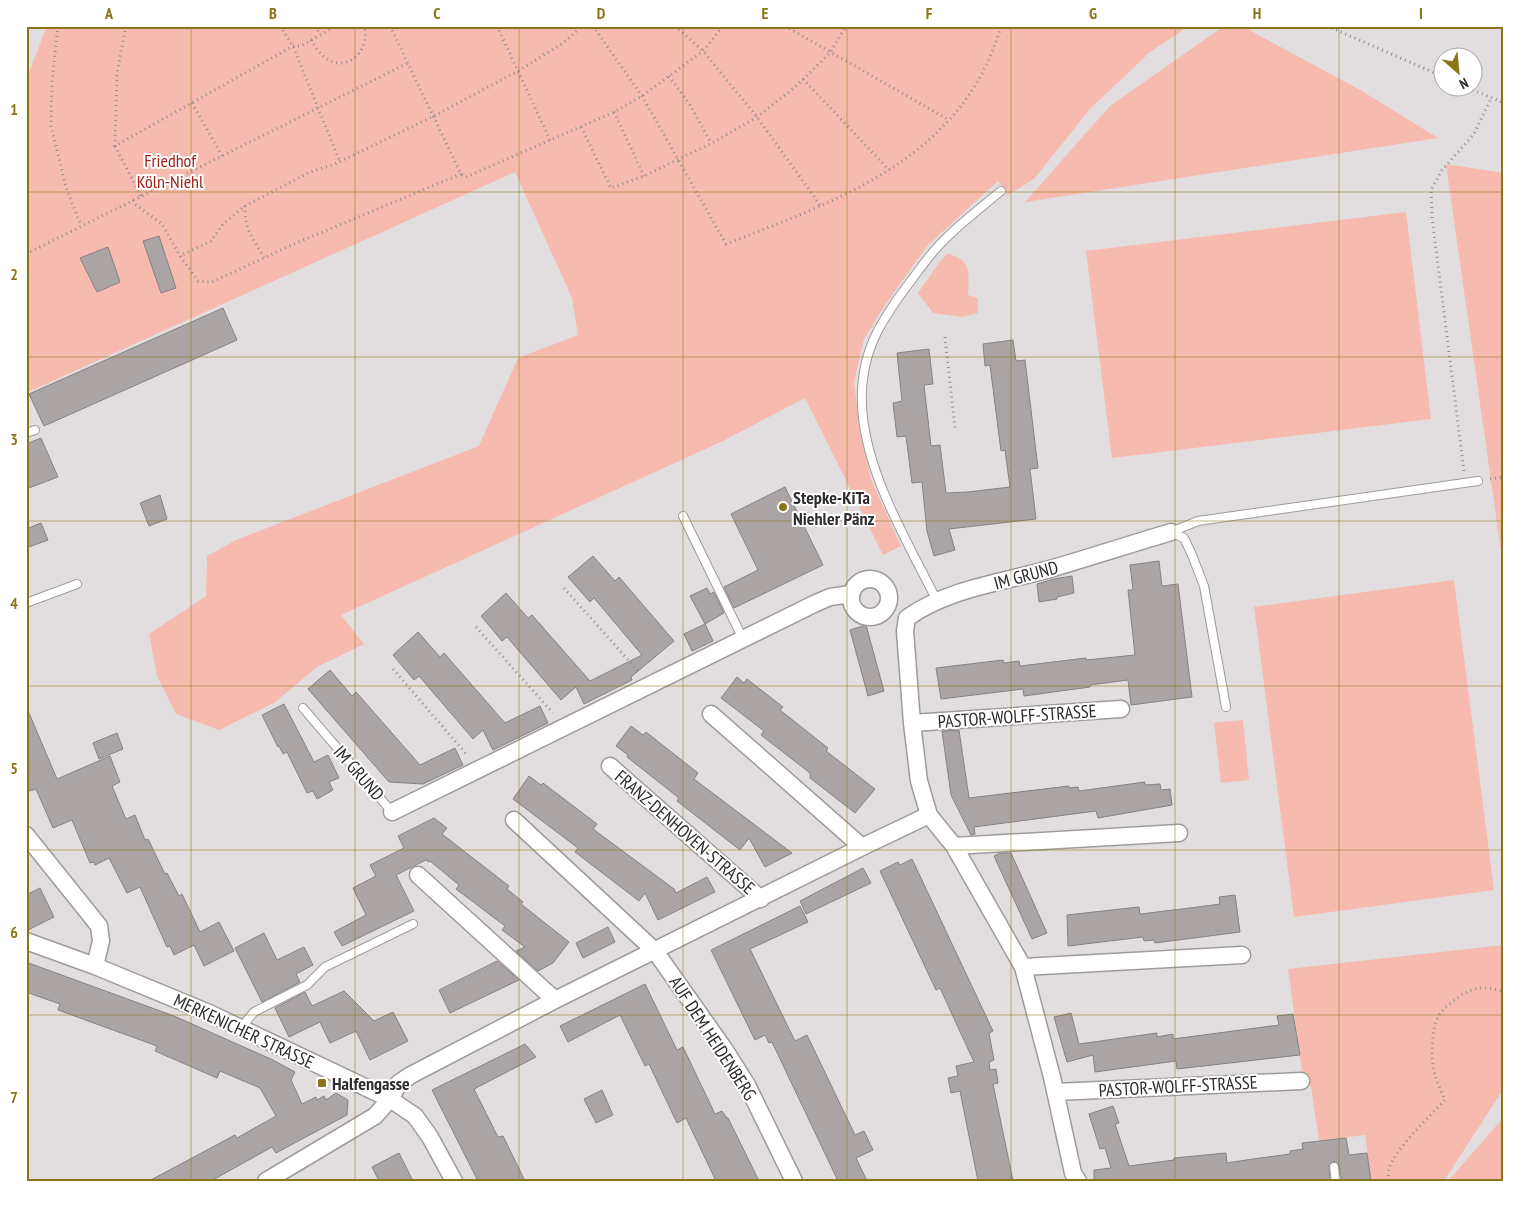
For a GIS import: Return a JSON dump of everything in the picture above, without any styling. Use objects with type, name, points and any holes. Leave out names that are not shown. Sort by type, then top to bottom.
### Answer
[{"type":"street","name":"IM GRUND","points":[[907,618],[921,608],[937,601],[1171,532]]},
{"type":"street","name":"IM GRUND","points":[[392,812],[830,597],[851,594],[858,584],[863,581],[869,579],[881,583],[888,593],[888,605],[885,611]]},
{"type":"street","points":[[851,594],[853,607],[861,616],[874,617],[885,611],[907,618]]},
{"type":"street","name":"PASTOR-WOLFF-STRASSE","points":[[907,618],[906,631],[912,723],[918,781],[929,815],[954,846],[1023,967],[1056,1092],[1073,1173],[1078,1181]]},
{"type":"street","name":"PASTOR-WOLFF-STRASSE","points":[[912,723],[1121,708]]},
{"type":"street","points":[[711,714],[862,847]]},
{"type":"street","name":"FRANZ-DENHOVEN-STRASSE","points":[[610,766],[761,898]]},
{"type":"street","name":"FRANZ-DENHOVEN-STRASSE","points":[[390,1100],[399,1083],[411,1075],[556,1000],[929,815]]},
{"type":"street","points":[[514,820],[655,951]]},
{"type":"street","points":[[954,846],[1179,834]]},
{"type":"street","points":[[26,835],[99,926],[101,941],[95,966]]},
{"type":"street","points":[[418,876],[556,1000]]},
{"type":"street","name":"MERKENICHER STRASSE","points":[[26,941],[95,966],[209,1012],[390,1100],[415,1116],[430,1137],[454,1181]]},
{"type":"street","name":"AUF DEM HEIDENBERG","points":[[655,951],[725,1050],[742,1078],[794,1181]]},
{"type":"street","points":[[1023,967],[1242,955]]},
{"type":"street","name":"PASTOR-WOLFF-STRASSE","points":[[1056,1092],[1301,1081]]},
{"type":"street","points":[[266,1181],[375,1116],[390,1100]]},
{"type":"lane","points":[[937,601],[882,488],[874,466],[865,429],[862,402],[863,373],[870,346],[880,323],[933,252],[1001,191]]},
{"type":"lane","points":[[26,433],[35,430]]},
{"type":"lane","points":[[1171,532],[1198,521],[1478,481]]},
{"type":"lane","points":[[683,516],[743,639]]},
{"type":"lane","points":[[1171,532],[1184,538],[1204,586],[1226,707]]},
{"type":"lane","points":[[26,603],[77,584]]},
{"type":"lane","name":"IM GRUND","points":[[303,708],[392,812]]},
{"type":"lane","points":[[241,1028],[254,1012],[307,985],[325,967],[413,924]]},
{"type":"lane","points":[[1334,1166],[1336,1181]]},
{"type":"path","points":[[58,26],[52,80],[51,126],[66,187],[81,226]]},
{"type":"path","points":[[126,26],[117,73],[115,146],[141,196]]},
{"type":"path","points":[[280,26],[293,46],[340,162]]},
{"type":"path","points":[[316,26],[320,35]]},
{"type":"path","points":[[115,146],[293,46],[301,46],[336,26]]},
{"type":"path","points":[[311,40],[323,57],[332,62],[342,63],[352,60],[360,53],[365,44],[366,34],[364,26]]},
{"type":"path","points":[[390,26],[461,174],[466,177],[614,112],[642,96],[703,51],[723,26]]},
{"type":"path","points":[[497,26],[550,140]]},
{"type":"path","points":[[180,256],[211,241],[224,224],[246,206],[310,172],[340,162],[434,116],[518,71],[563,43],[582,26]]},
{"type":"path","points":[[593,26],[642,96],[726,244],[789,220],[863,186],[889,170],[939,132],[959,110],[987,64],[1001,26]]},
{"type":"path","points":[[675,26],[703,51],[757,117],[820,205]]},
{"type":"path","points":[[785,26],[949,120]]},
{"type":"path","points":[[581,127],[611,188],[644,176],[712,143],[757,117],[803,79],[830,53],[846,26]]},
{"type":"path","points":[[1327,26],[1432,72]]},
{"type":"path","points":[[26,254],[408,63]]},
{"type":"path","points":[[669,76],[690,105],[712,143]]},
{"type":"path","points":[[803,79],[889,170]]},
{"type":"path","points":[[1482,94],[1504,103]]},
{"type":"path","points":[[1466,482],[1432,218],[1431,190],[1442,170],[1474,134],[1491,98]]},
{"type":"path","points":[[192,103],[222,156]]},
{"type":"path","points":[[614,112],[644,176]]},
{"type":"path","points":[[133,200],[136,205],[162,224],[180,256],[198,281],[212,282],[461,174]]},
{"type":"path","points":[[246,206],[244,219],[264,258]]},
{"type":"path","points":[[945,337],[955,428]]},
{"type":"path","points":[[564,588],[642,675],[648,686]]},
{"type":"path","points":[[476,627],[557,716],[563,728]]},
{"type":"path","points":[[393,669],[472,760],[477,770]]},
{"type":"path","points":[[1388,1181],[1388,1168],[1395,1157],[1416,1130],[1445,1100],[1435,1074],[1433,1047],[1434,1026],[1439,1016],[1448,1005],[1474,989],[1486,986],[1504,992]]},
{"type":"green space","name":"Friedhof Köln-Niehl","points":[[47,26],[1189,26],[1150,52],[1090,109],[1034,179],[1008,195],[998,181],[927,246],[885,305],[864,339],[854,382],[860,430],[871,479],[901,546],[883,555],[805,398],[723,441],[341,615],[364,644],[317,667],[274,703],[219,730],[176,714],[157,676],[149,634],[206,596],[207,556],[236,540],[479,446],[518,358],[578,335],[572,298],[515,172],[26,393],[26,80]]},
{"type":"green space","points":[[1224,26],[1242,26],[1362,91],[1438,138],[1025,202],[1110,106]]},
{"type":"green space","points":[[1446,164],[1504,173],[1504,571],[1496,516]]},
{"type":"green space","points":[[1406,212],[1431,419],[1112,458],[1086,251]]},
{"type":"green space","points":[[947,254],[961,259],[965,263],[969,281],[968,295],[978,298],[978,313],[962,317],[933,313],[918,293]]},
{"type":"green space","points":[[1454,580],[1494,890],[1294,917],[1254,607]]},
{"type":"green space","points":[[1243,720],[1249,780],[1221,783],[1214,723]]},
{"type":"green space","points":[[1504,945],[1504,1088],[1444,1181],[1371,1181],[1365,1135],[1319,1141],[1311,1086],[1304,1086],[1288,969]]},
{"type":"green space","points":[[1504,1117],[1504,1181],[1448,1181]]},
{"type":"building","points":[[159,236],[176,288],[161,293],[143,241]]},
{"type":"building","points":[[108,247],[120,282],[97,292],[80,258]]},
{"type":"building","points":[[223,308],[237,340],[44,426],[29,394]]},
{"type":"building","points":[[1013,340],[1016,361],[1025,360],[1038,468],[1030,469],[1036,519],[949,529],[955,550],[934,556],[927,531],[922,482],[912,483],[906,436],[897,437],[893,403],[902,401],[897,353],[929,349],[933,384],[924,385],[931,446],[940,445],[946,493],[968,492],[1010,487],[1005,450],[1001,451],[990,365],[985,366],[983,344]]},
{"type":"building","points":[[41,438],[58,477],[26,489],[26,444]]},
{"type":"building","points":[[785,487],[823,565],[734,608],[724,587],[758,570],[731,514]]},
{"type":"building","points":[[160,495],[167,519],[149,526],[140,503]]},
{"type":"building","points":[[41,523],[48,540],[26,548],[26,529]]},
{"type":"building","points":[[593,556],[615,581],[619,577],[674,641],[631,677],[632,680],[584,704],[576,687],[561,700],[507,637],[502,641],[481,616],[506,593],[528,618],[532,615],[590,681],[642,655],[594,598],[590,602],[568,577]]},
{"type":"building","points":[[1159,561],[1162,586],[1178,584],[1192,697],[1131,705],[1128,680],[1024,696],[1023,689],[941,699],[936,668],[1003,660],[1004,663],[1019,661],[1020,666],[1086,658],[1086,660],[1135,655],[1128,590],[1133,590],[1130,565]]},
{"type":"building","points":[[1072,576],[1074,593],[1057,597],[1057,599],[1039,602],[1037,584]]},
{"type":"building","points":[[707,588],[710,594],[714,592],[724,613],[705,624],[690,596]]},
{"type":"building","points":[[705,624],[713,641],[692,651],[684,634]]},
{"type":"building","points":[[866,625],[884,691],[868,696],[850,630]]},
{"type":"building","points":[[418,632],[440,657],[444,653],[505,723],[540,706],[548,723],[493,750],[483,730],[473,739],[419,676],[414,680],[393,655]]},
{"type":"building","points":[[330,670],[352,696],[356,692],[420,765],[455,748],[463,765],[423,784],[389,782],[308,689]]},
{"type":"building","points":[[737,677],[744,683],[747,679],[783,707],[780,710],[828,748],[826,751],[875,789],[855,813],[810,778],[810,773],[761,735],[764,731],[721,698]]},
{"type":"building","points":[[284,704],[314,762],[328,755],[339,778],[329,782],[333,790],[317,799],[313,791],[307,793],[287,752],[283,754],[278,747],[262,715]]},
{"type":"building","points":[[26,706],[57,779],[110,756],[120,782],[112,786],[126,819],[135,815],[145,840],[148,839],[165,874],[167,873],[179,896],[182,894],[200,932],[219,922],[234,951],[204,966],[194,945],[174,955],[170,946],[167,947],[140,887],[127,893],[109,858],[95,865],[94,862],[90,863],[72,820],[53,828],[36,789],[26,792]]},
{"type":"building","points":[[631,726],[643,735],[646,732],[698,773],[694,779],[792,853],[765,867],[749,838],[740,850],[677,801],[679,798],[616,746]]},
{"type":"building","points":[[959,730],[969,798],[1069,786],[1069,788],[1078,787],[1079,791],[1145,782],[1145,785],[1160,784],[1161,790],[1170,789],[1172,805],[1098,818],[1096,811],[974,827],[975,834],[971,835],[951,795],[942,731]]},
{"type":"building","points":[[117,733],[123,749],[99,759],[93,743]]},
{"type":"building","points":[[529,776],[541,785],[543,783],[597,824],[593,829],[674,889],[676,893],[707,877],[715,892],[658,920],[645,893],[639,901],[575,852],[578,848],[513,799]]},
{"type":"building","points":[[434,818],[447,828],[442,834],[509,886],[507,889],[523,902],[521,904],[569,942],[553,963],[538,971],[516,951],[525,947],[502,930],[505,926],[456,889],[459,885],[430,861],[426,860],[396,875],[414,911],[342,946],[334,932],[366,915],[353,888],[376,876],[370,865],[404,848],[398,836]]},
{"type":"building","points":[[1000,853],[1011,853],[1047,933],[1032,939],[994,856]]},
{"type":"building","points":[[912,859],[993,1031],[989,1033],[994,1060],[989,1062],[990,1070],[996,1069],[998,1083],[993,1084],[1013,1181],[978,1181],[960,1091],[951,1093],[948,1078],[958,1076],[956,1066],[974,1062],[940,988],[936,990],[880,871],[898,862],[900,865]]},
{"type":"building","points":[[863,868],[871,883],[806,914],[800,901]]},
{"type":"building","points":[[40,888],[54,917],[26,931],[26,895]]},
{"type":"building","points":[[1235,895],[1240,932],[1155,943],[1154,940],[1144,941],[1143,937],[1068,946],[1067,915],[1139,907],[1140,914],[1220,904],[1219,897]]},
{"type":"building","points":[[800,906],[808,922],[750,949],[795,1041],[807,1035],[855,1135],[864,1131],[873,1150],[856,1158],[867,1181],[838,1181],[772,1042],[769,1043],[765,1035],[755,1040],[711,950]]},
{"type":"building","points":[[608,927],[615,942],[583,958],[576,943]]},
{"type":"building","points":[[264,933],[277,960],[304,947],[313,965],[296,974],[300,982],[262,1002],[235,948]]},
{"type":"building","points":[[497,961],[519,980],[450,1013],[439,990]]},
{"type":"building","points":[[26,962],[174,1016],[273,1060],[295,1072],[291,1080],[302,1104],[316,1097],[317,1100],[324,1096],[326,1100],[336,1093],[348,1100],[347,1115],[276,1153],[272,1147],[211,1181],[149,1181],[235,1135],[237,1138],[276,1116],[260,1088],[220,1071],[217,1078],[155,1051],[157,1046],[58,1010],[60,1004],[26,992]]},
{"type":"building","points":[[645,984],[677,1050],[683,1047],[715,1114],[722,1111],[728,1118],[759,1181],[716,1181],[686,1118],[677,1123],[649,1064],[645,1066],[620,1015],[568,1042],[560,1026]]},
{"type":"building","points":[[344,991],[374,1021],[393,1012],[408,1041],[370,1060],[356,1031],[330,1043],[320,1022],[289,1037],[275,1008],[305,992],[312,1006]]},
{"type":"building","points":[[1071,1013],[1079,1044],[1157,1033],[1157,1037],[1173,1034],[1173,1039],[1279,1025],[1277,1016],[1293,1014],[1300,1055],[1177,1069],[1176,1061],[1095,1072],[1093,1055],[1067,1062],[1054,1017]]},
{"type":"building","points":[[525,1044],[536,1057],[474,1089],[498,1137],[503,1136],[525,1181],[478,1181],[432,1090]]},
{"type":"building","points":[[602,1090],[613,1115],[596,1123],[584,1099]]},
{"type":"building","points":[[1113,1106],[1119,1123],[1115,1124],[1129,1166],[1174,1160],[1174,1158],[1226,1153],[1227,1163],[1290,1154],[1290,1151],[1303,1149],[1302,1143],[1346,1138],[1349,1155],[1367,1153],[1371,1181],[1342,1181],[1339,1166],[1334,1161],[1329,1165],[1330,1181],[1094,1181],[1094,1170],[1111,1168],[1105,1148],[1100,1149],[1089,1114]]},
{"type":"building","points":[[399,1153],[413,1181],[379,1181],[372,1167]]},
{"type":"place","name":"Stepke-KiTa Niehler Pänz","points":[[783,507]]},
{"type":"place","name":"Halfengasse","points":[[322,1083]]}]
